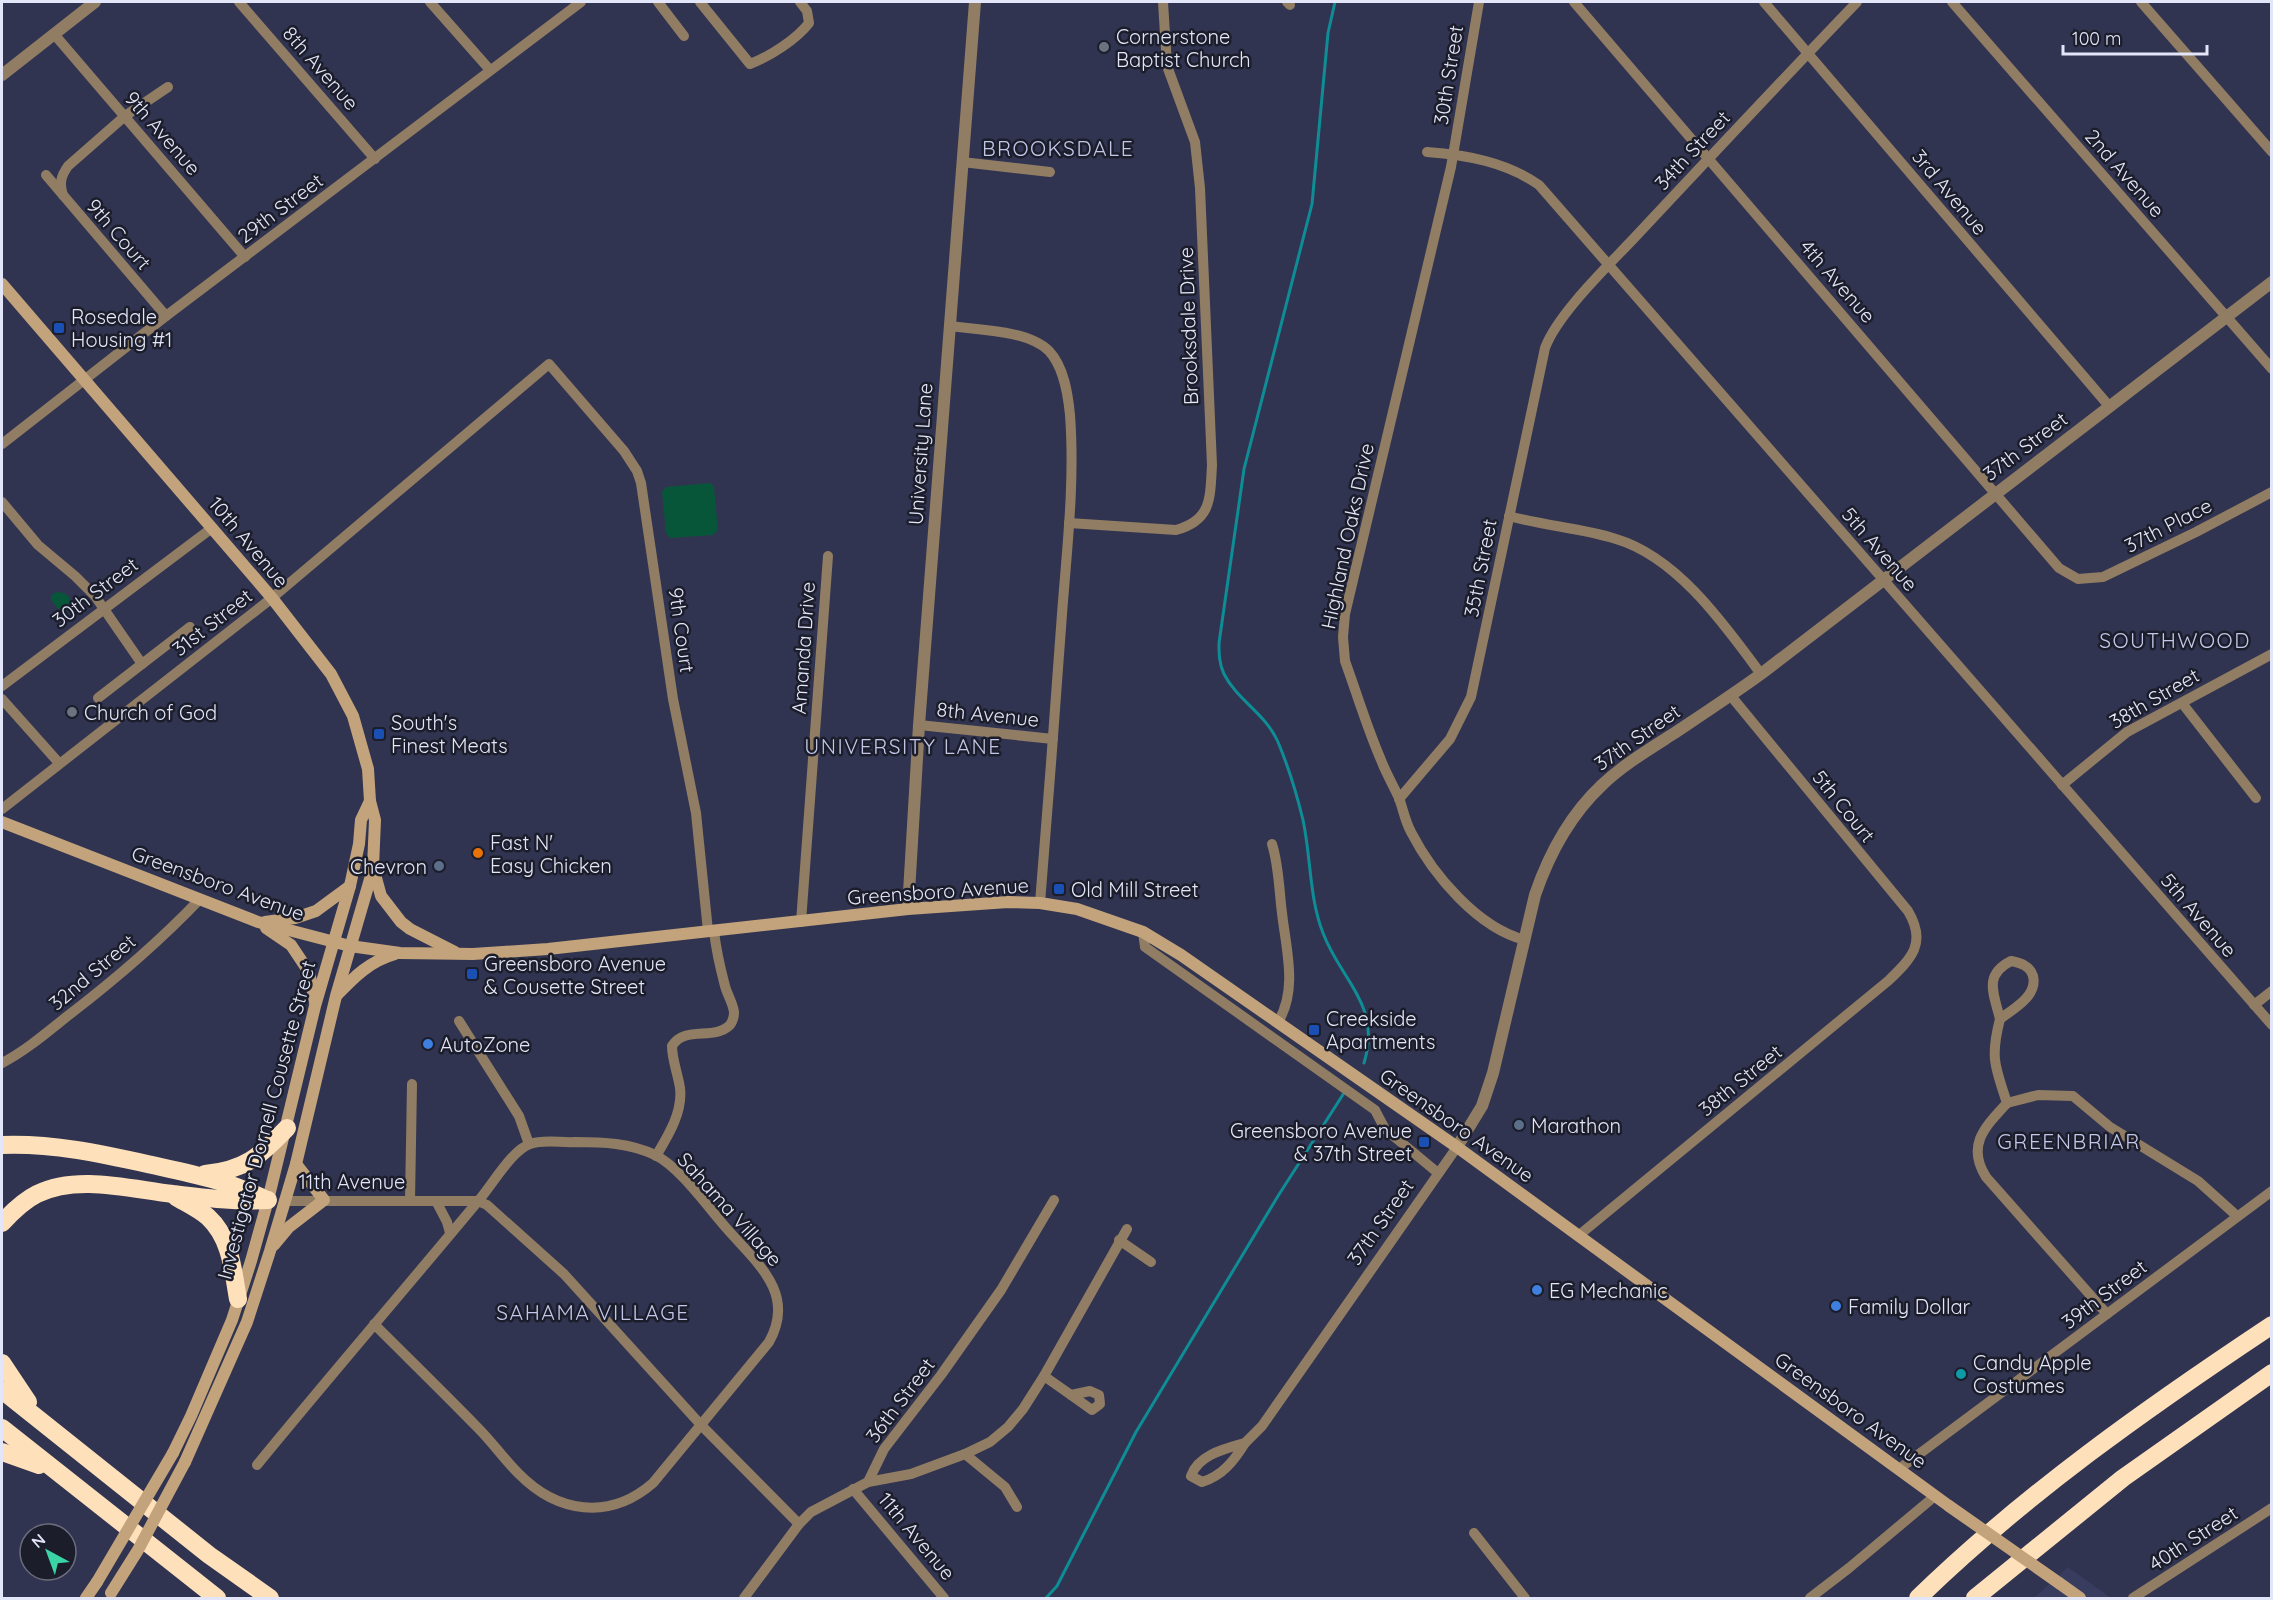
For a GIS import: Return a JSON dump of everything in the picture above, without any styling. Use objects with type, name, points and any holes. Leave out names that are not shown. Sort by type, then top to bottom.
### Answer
[{"type":"highway","points":[[198,1175],[224,1172],[243,1166],[270,1146],[286,1128]]},
{"type":"highway","points":[[2,1145],[60,1147],[198,1175],[239,1186],[276,1201]]},
{"type":"highway","points":[[2,1223],[22,1203],[38,1193],[52,1189],[99,1185],[238,1202],[276,1201]]},
{"type":"highway","points":[[172,1194],[208,1218],[223,1237],[231,1258],[238,1299]]},
{"type":"highway","points":[[1918,1599],[1975,1545],[2076,1462],[2172,1392],[2271,1325]]},
{"type":"highway","points":[[2,1363],[12,1381],[43,1423]]},
{"type":"highway","points":[[1975,1599],[2123,1478],[2271,1373]]},
{"type":"highway","points":[[2,1390],[209,1555],[270,1599]]},
{"type":"highway","points":[[2,1428],[217,1599]]},
{"type":"highway","points":[[2,1452],[57,1472]]},
{"type":"main road","name":"10th Avenue","points":[[2,284],[272,598],[318,655],[343,694],[369,770],[370,801],[375,820],[373,867]]},
{"type":"main road","name":"Investigator Dornell Cousette Street","points":[[109,1596],[138,1550],[185,1462],[247,1322],[270,1251],[286,1128],[315,1006],[350,886],[359,844],[361,820],[370,801]]},
{"type":"main road","name":"Greensboro Avenue","points":[[2,822],[258,922],[333,943],[400,953],[548,949],[908,909],[1008,902],[1040,903],[1077,909],[1143,933],[1181,955],[1457,1147],[2080,1599]]},
{"type":"main road","name":"Investigator Dornell Cousette Street","points":[[86,1599],[173,1454],[201,1395],[232,1320],[251,1261],[276,1201],[296,1164],[336,996],[373,867]]},
{"type":"main road","points":[[373,867],[381,896],[401,922],[410,929],[459,953]]},
{"type":"main road","points":[[258,922],[295,918],[316,911],[350,886]]},
{"type":"main road","points":[[258,922],[291,945],[309,972],[315,1006]]},
{"type":"main road","points":[[336,996],[367,966],[380,958],[400,953]]},
{"type":"main road","points":[[270,1251],[289,1227],[324,1200],[296,1164]]},
{"type":"street","points":[[2,75],[95,2]]},
{"type":"street","name":"8th Avenue","points":[[239,2],[375,159]]},
{"type":"street","points":[[430,2],[490,70]]},
{"type":"street","name":"29th Street","points":[[2,444],[166,316],[580,2]]},
{"type":"street","points":[[658,2],[684,36]]},
{"type":"street","points":[[700,2],[750,64],[766,58],[803,32],[809,23],[807,11],[800,2]]},
{"type":"street","name":"University Lane","points":[[908,909],[919,725],[975,2]]},
{"type":"street","name":"Brooksdale Drive","points":[[1069,523],[1176,530],[1187,527],[1197,520],[1205,512],[1210,501],[1212,465],[1198,165],[1191,130],[1167,66],[1163,2]]},
{"type":"street","name":"30th Street","points":[[1454,154],[1479,2]]},
{"type":"street","name":"4th Avenue","points":[[1574,2],[2059,568],[2078,579]]},
{"type":"street","name":"3rd Avenue","points":[[1764,2],[2109,406]]},
{"type":"street","name":"34th Street","points":[[1556,325],[1609,265],[1857,2]]},
{"type":"street","name":"2nd Avenue","points":[[1952,2],[2271,369]]},
{"type":"street","points":[[2141,2],[2271,152]]},
{"type":"street","name":"9th Avenue","points":[[54,34],[245,257]]},
{"type":"street","points":[[64,198],[61,187],[62,175],[68,165],[125,116],[168,87]]},
{"type":"street","name":"5th Avenue","points":[[1427,152],[1454,154],[1509,168],[1539,185],[2271,1025]]},
{"type":"street","name":"Highland Oaks Drive","points":[[1454,154],[1343,626],[1345,660],[1380,760],[1399,799],[1411,833],[1429,862],[1459,898],[1485,920],[1513,937],[1525,940]]},
{"type":"street","points":[[962,162],[1050,172]]},
{"type":"street","name":"9th Court","points":[[46,175],[166,316]]},
{"type":"street","name":"37th Street","points":[[1245,1443],[1202,1459],[1195,1466],[1191,1476],[1202,1482],[1213,1479],[1231,1464],[1245,1443],[1262,1426],[1457,1147],[1482,1106],[1543,871],[1560,838],[1600,787],[1626,765],[1761,674],[2271,282]]},
{"type":"street","name":"35th Street","points":[[1399,799],[1450,739],[1471,698],[1545,348],[1556,325]]},
{"type":"street","points":[[950,326],[1029,339],[1048,351],[1056,360],[1064,380],[1070,414],[1069,523],[1040,903]]},
{"type":"street","name":"9th Court","points":[[549,364],[624,452],[637,471],[641,483],[673,699],[696,813],[711,931],[718,967],[734,1011],[733,1021],[727,1028],[717,1032],[685,1035],[676,1039],[672,1046],[680,1091],[679,1103],[673,1125],[656,1156]]},
{"type":"street","name":"31st Street","points":[[2,809],[272,598],[549,364]]},
{"type":"street","name":"37th Place","points":[[2078,579],[2103,577],[2113,573],[2271,492]]},
{"type":"street","points":[[2,502],[38,545],[75,576],[104,608],[142,664]]},
{"type":"street","points":[[1509,516],[1615,538],[1647,551],[1682,580],[1736,641],[1761,674]]},
{"type":"street","name":"30th Street","points":[[2,686],[212,528]]},
{"type":"street","name":"Amanda Drive","points":[[801,922],[828,556]]},
{"type":"street","points":[[98,698],[190,627]]},
{"type":"street","name":"38th Street","points":[[2062,785],[2127,732],[2271,654]]},
{"type":"street","name":"5th Court","points":[[1731,696],[1908,911],[1917,931],[1916,944]]},
{"type":"street","points":[[2,699],[59,763]]},
{"type":"street","points":[[2182,704],[2256,798]]},
{"type":"street","name":"8th Avenue","points":[[919,725],[1053,739]]},
{"type":"street","points":[[1272,844],[1280,888],[1289,981],[1286,1009],[1278,1022]]},
{"type":"street","name":"32nd Street","points":[[2,1063],[95,995],[174,927],[199,900]]},
{"type":"street","points":[[1143,933],[1145,947],[1375,1110],[1385,1129],[1438,1173]]},
{"type":"street","name":"38th Street","points":[[1578,1236],[1887,981],[1905,965],[1916,944]]},
{"type":"street","points":[[2000,1018],[2031,992],[2034,982],[2031,971],[2023,964],[2011,961],[2000,966],[1993,976],[1993,989],[2000,1018],[1993,1047],[1994,1060],[2007,1103]]},
{"type":"street","points":[[2254,1005],[2271,991]]},
{"type":"street","points":[[257,1465],[517,1152],[529,1144],[519,1116],[459,1021]]},
{"type":"street","points":[[410,1201],[412,1084]]},
{"type":"street","points":[[2107,1314],[1986,1177],[1980,1167],[1977,1156],[1978,1143],[1989,1123],[2007,1103],[2038,1095],[2073,1096],[2110,1126],[2198,1181],[2238,1216]]},
{"type":"street","name":"Sahama Village","points":[[374,1324],[480,1429],[518,1473],[545,1494],[578,1508],[601,1508],[634,1497],[653,1483],[770,1342],[778,1321],[778,1298],[774,1287],[761,1268],[677,1172],[656,1156],[612,1143],[543,1142],[529,1144]]},
{"type":"street","name":"39th Street","points":[[1899,1468],[2271,1191]]},
{"type":"street","name":"36th Street","points":[[868,1482],[884,1449],[941,1376],[1001,1290],[1054,1200]]},
{"type":"street","name":"11th Avenue","points":[[276,1201],[478,1201]]},
{"type":"street","points":[[436,1201],[450,1233]]},
{"type":"street","points":[[478,1201],[564,1274],[701,1425],[799,1524],[744,1599]]},
{"type":"street","points":[[854,1489],[868,1482],[911,1474],[965,1454],[990,1442],[1008,1427],[1023,1409],[1044,1376],[1127,1229]]},
{"type":"street","points":[[1119,1240],[1151,1262]]},
{"type":"street","points":[[1044,1376],[1071,1395]]},
{"type":"street","points":[[965,1454],[1005,1487],[1017,1508]]},
{"type":"street","name":"11th Avenue","points":[[799,1524],[810,1512],[854,1489],[944,1599]]},
{"type":"street","points":[[1810,1599],[1935,1496]]},
{"type":"street","name":"40th Street","points":[[2133,1599],[2271,1508]]},
{"type":"street","points":[[1474,1533],[1525,1599]]},
{"type":"shaded area","points":[[2068,1567],[2111,1598],[2034,1598]]},
{"type":"green space","points":[[710,483],[714,487],[718,530],[713,535],[670,538],[666,533],[662,492],[666,487]]},
{"type":"green space","points":[[57,592],[69,597],[69,610],[59,610],[51,600],[51,595]]},
{"type":"waterway","points":[[1335,2],[1328,33],[1312,204],[1244,469],[1219,651],[1224,674],[1236,692],[1273,732],[1285,761],[1303,820],[1318,919],[1331,950],[1364,1009],[1368,1025],[1368,1043],[1364,1063]]},
{"type":"waterway","points":[[1046,1598],[1057,1586],[1136,1432],[1278,1196],[1344,1093]]},
{"type":"place","name":"Cornerstone Baptist Church","points":[[1104,47]]},
{"type":"place","name":"Rosedale Housing #1","points":[[59,328]]},
{"type":"place","name":"Church of God","points":[[72,712]]},
{"type":"place","name":"South's Finest Meats","points":[[379,734]]},
{"type":"place","name":"Fast N' Easy Chicken","points":[[478,853]]},
{"type":"place","name":"Chevron","points":[[439,866]]},
{"type":"place","name":"Old Mill Street","points":[[1059,889]]},
{"type":"place","name":"Greensboro Avenue & Cousette Street","points":[[472,974]]},
{"type":"place","name":"Creekside Apartments","points":[[1314,1030]]},
{"type":"place","name":"AutoZone","points":[[428,1044]]},
{"type":"place","name":"Marathon","points":[[1519,1125]]},
{"type":"place","name":"Greensboro Avenue & 37th Street","points":[[1424,1142]]},
{"type":"place","name":"EG Mechanic","points":[[1537,1290]]},
{"type":"place","name":"Family Dollar","points":[[1836,1306]]},
{"type":"place","name":"Candy Apple Costumes","points":[[1961,1374]]},
{"type":"district","name":"BROOKSDALE","points":[[1058,148]]},
{"type":"district","name":"SOUTHWOOD","points":[[2175,640]]},
{"type":"district","name":"UNIVERSITY LANE","points":[[903,746]]},
{"type":"district","name":"GREENBRIAR","points":[[2069,1141]]},
{"type":"district","name":"SAHAMA VILLAGE","points":[[593,1312]]}]
